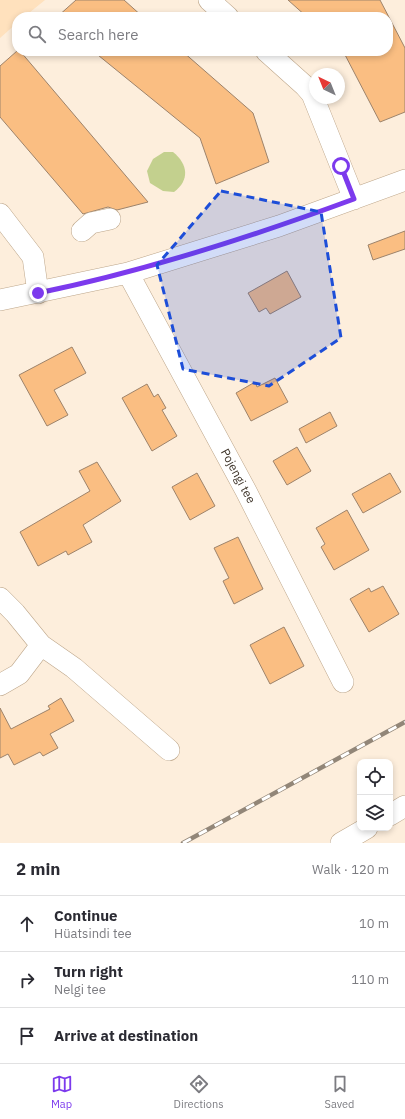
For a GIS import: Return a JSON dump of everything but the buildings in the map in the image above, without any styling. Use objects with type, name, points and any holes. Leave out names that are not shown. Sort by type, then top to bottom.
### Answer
[{"type":"street","points":[[208,0],[222,12]]},
{"type":"street","points":[[272,56],[312,94],[354,199]]},
{"type":"street","points":[[0,300],[128,273],[279,226],[405,180]]},
{"type":"street","points":[[0,214],[33,257],[38,293]]},
{"type":"street","points":[[82,231],[91,223],[110,219]]},
{"type":"street","name":"Pojengi tee","points":[[128,273],[246,491],[344,682]]},
{"type":"street","points":[[0,598],[15,613],[41,645],[74,668],[169,750]]},
{"type":"street","points":[[0,685],[19,674],[41,645]]},
{"type":"street","points":[[393,812],[405,806]]},
{"type":"street","points":[[341,843],[362,831]]},
{"type":"highlighted area","points":[[221,191],[321,212],[341,338],[269,386],[183,369],[157,265]]},
{"type":"shaded area","points":[[0,0],[45,0],[30,12],[12,12],[12,27],[0,38]]},
{"type":"green space","points":[[164,152],[173,152],[182,162],[184,167],[185,177],[183,182],[174,192],[163,191],[150,183],[147,171],[153,159]]},
{"type":"railway","points":[[183,843],[405,722]]},
{"type":"route","points":[[38,293],[128,273],[279,226],[354,199],[341,166]]}]
